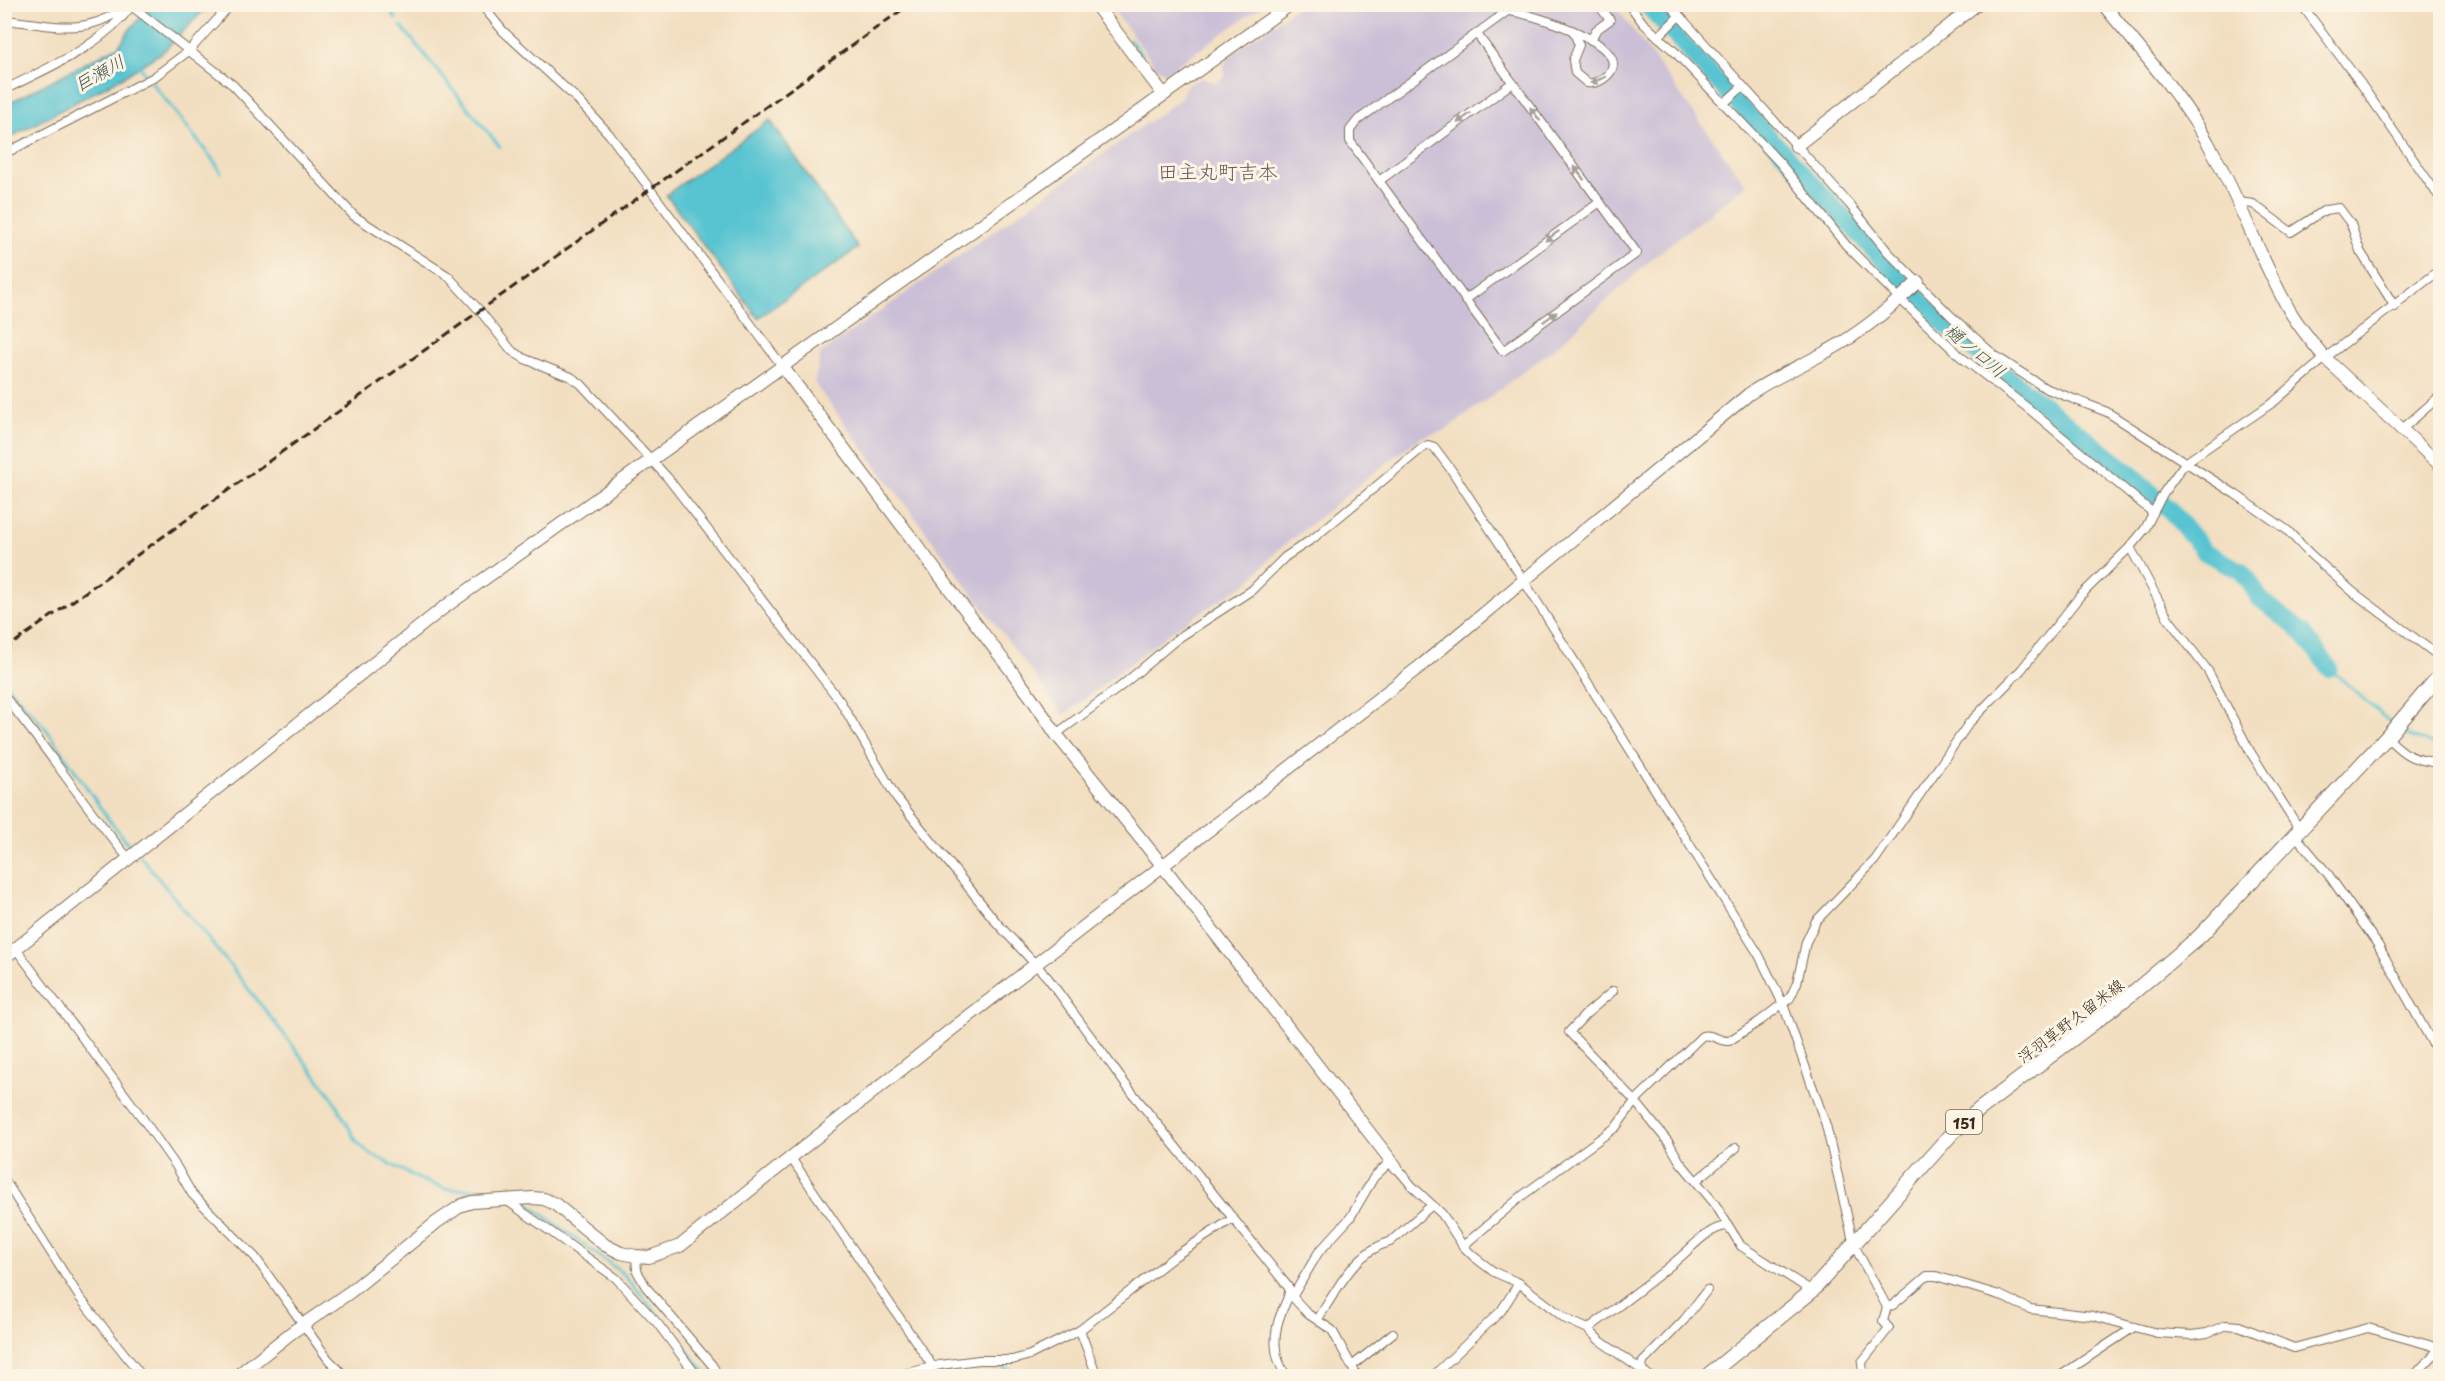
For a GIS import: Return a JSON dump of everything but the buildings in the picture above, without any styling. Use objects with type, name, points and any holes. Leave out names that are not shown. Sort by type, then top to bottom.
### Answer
[{"type":"main road","name":"浮羽草野久留米線","points":[[1707,1377],[1812,1290],[1953,1132],[2166,967],[2230,906],[2402,720],[2440,675]]},
{"type":"street","points":[[4,154],[151,79],[188,49],[231,4]]},
{"type":"street","points":[[481,4],[503,31],[576,98],[609,134],[1031,697],[1056,734],[1162,865],[1394,1164],[1412,1186],[1442,1214],[1463,1246],[1494,1272],[1519,1283],[1566,1319],[1588,1329],[1599,1340],[1650,1377]]},
{"type":"street","points":[[1095,4],[1164,95]]},
{"type":"street","points":[[4,958],[442,609],[1291,4]]},
{"type":"street","points":[[1477,34],[1637,253],[1503,351],[1350,141],[1350,130],[1358,120],[1517,4]]},
{"type":"street","points":[[1591,40],[1596,30],[1610,20],[1599,4]]},
{"type":"street","points":[[1629,4],[1643,23],[1660,35],[1780,163],[1846,245],[1903,298],[1961,357],[2154,510]]},
{"type":"street","points":[[1669,4],[1677,18],[1796,146],[1888,252],[1917,283],[1994,355],[2045,388],[2107,412],[2136,428],[2287,530],[2310,555],[2353,592],[2440,657]]},
{"type":"street","points":[[1796,146],[1977,4]]},
{"type":"street","points":[[2103,4],[2155,68],[2190,115],[2210,147],[2239,202],[2288,309],[2325,358],[2440,465]]},
{"type":"street","points":[[2301,4],[2361,84],[2440,198]]},
{"type":"street","points":[[131,5],[233,85],[354,216],[448,276],[512,351],[571,376],[581,384],[651,460],[840,701],[896,797],[997,922],[1048,978],[1126,1085],[1289,1288],[1290,1294],[1308,1314],[1332,1330],[1357,1377]]},
{"type":"street","points":[[4,20],[59,27],[83,26],[112,18],[131,5]]},
{"type":"street","points":[[4,90],[88,46],[119,22],[131,5]]},
{"type":"street","points":[[1509,11],[1531,14],[1591,40],[1609,52],[1613,63],[1611,72],[1605,78],[1589,83],[1581,79],[1574,69],[1574,57],[1579,45],[1574,33]]},
{"type":"street","points":[[1660,35],[1677,18]]},
{"type":"street","points":[[1379,181],[1512,83]]},
{"type":"street","points":[[1725,103],[1741,88]]},
{"type":"street","points":[[1465,300],[1600,202]]},
{"type":"street","points":[[2239,202],[2253,204],[2291,232],[2325,210],[2339,208],[2351,224],[2360,251],[2395,307]]},
{"type":"street","points":[[1463,1246],[1523,1195],[1616,1127],[1635,1101],[1702,1036],[1708,1035],[1729,1041],[1790,998],[1797,983],[1806,942],[1816,921],[1875,861],[1969,723],[2021,670],[2080,596],[2145,530],[2164,492],[2185,463],[2275,401],[2325,358],[2395,307],[2440,270]]},
{"type":"street","points":[[237,1377],[304,1324],[350,1292],[453,1210],[472,1202],[544,1199],[555,1204],[605,1245],[621,1253],[649,1257],[680,1246],[1035,964],[1423,664],[1749,394],[1765,383],[1842,343],[1903,298],[1917,283]]},
{"type":"street","points":[[2401,430],[2440,396]]},
{"type":"street","points":[[1056,734],[1120,687],[1177,639],[1252,590],[1285,557],[1315,537],[1428,445],[1434,447],[1524,581],[1748,937],[1783,1004],[1826,1125],[1854,1245],[1887,1307],[1883,1321],[1888,1328],[1862,1362],[1863,1377]]},
{"type":"street","points":[[2130,547],[2168,618],[2208,670],[2251,753],[2298,832],[2378,945],[2440,1057]]},
{"type":"street","points":[[4,696],[95,819],[130,858]]},
{"type":"street","points":[[4,706],[23,719]]},
{"type":"street","points":[[2388,735],[2407,756],[2440,764]]},
{"type":"street","points":[[16,949],[144,1119],[192,1194],[255,1257],[328,1359],[345,1377]]},
{"type":"street","points":[[1613,992],[1585,1015],[1569,1032],[1635,1101],[1669,1143],[1680,1162],[1716,1204],[1727,1226],[1741,1246],[1812,1290]]},
{"type":"street","points":[[1697,1180],[1736,1148]]},
{"type":"street","points":[[791,1158],[939,1369]]},
{"type":"street","points":[[1287,1377],[1276,1356],[1275,1340],[1278,1320],[1290,1294],[1294,1294],[1318,1254],[1350,1218],[1374,1177],[1394,1164]]},
{"type":"street","points":[[4,1179],[80,1299],[142,1377]]},
{"type":"street","points":[[509,1199],[616,1278],[658,1324],[697,1377]]},
{"type":"street","points":[[1318,1319],[1359,1260],[1398,1236],[1432,1205]]},
{"type":"street","points":[[896,1377],[980,1360],[1012,1360],[1030,1355],[1080,1330],[1175,1256],[1232,1219]]},
{"type":"street","points":[[1588,1329],[1679,1259],[1695,1243],[1719,1227],[1727,1226]]},
{"type":"street","points":[[636,1256],[637,1271],[646,1287],[714,1374]]},
{"type":"street","points":[[1887,1307],[1893,1305],[1927,1276],[1936,1276],[1999,1295],[2030,1309],[2093,1316],[2157,1333],[2192,1335],[2207,1333],[2226,1325],[2239,1326],[2294,1348],[2368,1328],[2440,1348],[2414,1377]]},
{"type":"street","points":[[1432,1377],[1501,1311],[1519,1283]]},
{"type":"street","points":[[1642,1370],[1643,1362],[1684,1320],[1707,1290]]},
{"type":"street","points":[[2060,1377],[2134,1327]]},
{"type":"street","points":[[1080,1330],[1097,1377]]},
{"type":"street","points":[[1352,1366],[1394,1333]]},
{"type":"shaded area","points":[[1110,5],[1263,5],[1166,73],[1159,70]]},
{"type":"shaded area","points":[[1300,5],[1615,5],[1746,185],[1655,256],[1556,347],[1446,430],[1422,437],[1390,460],[1276,552],[1250,581],[1172,631],[1064,715],[814,383],[821,353],[1181,99],[1184,88],[1192,82],[1202,78],[1215,83],[1225,76],[1224,64],[1230,55]]},
{"type":"water","name":"巨瀬川","points":[[153,5],[209,5],[164,51],[123,77],[5,140],[5,105],[119,46],[130,29]]},
{"type":"water","points":[[770,120],[858,248],[758,318],[666,195]]},
{"type":"waterway","points":[[385,4],[396,19]]},
{"type":"waterway","name":"樋ノ口川","points":[[1646,4],[1928,309],[1970,347],[2127,471],[2170,510],[2205,552],[2241,571],[2259,598],[2302,632],[2329,668]]},
{"type":"waterway","points":[[401,26],[500,147]]},
{"type":"waterway","points":[[1130,40],[1141,55]]},
{"type":"waterway","points":[[138,65],[221,173]]},
{"type":"waterway","points":[[2329,668],[2393,725]]},
{"type":"waterway","points":[[4,682],[47,730],[109,820],[135,851]]},
{"type":"waterway","points":[[2398,730],[2440,747]]},
{"type":"waterway","points":[[140,856],[233,969],[331,1095],[357,1142],[369,1153],[421,1180],[446,1189],[506,1190],[514,1194]]},
{"type":"waterway","points":[[527,1203],[625,1275],[707,1375]]},
{"type":"waterway","points":[[932,1376],[989,1366],[1010,1370],[1020,1376]]},
{"type":"railway","points":[[4,650],[910,4]]},
{"type":"district","name":"田主丸町吉本","points":[[1218,171]]}]
